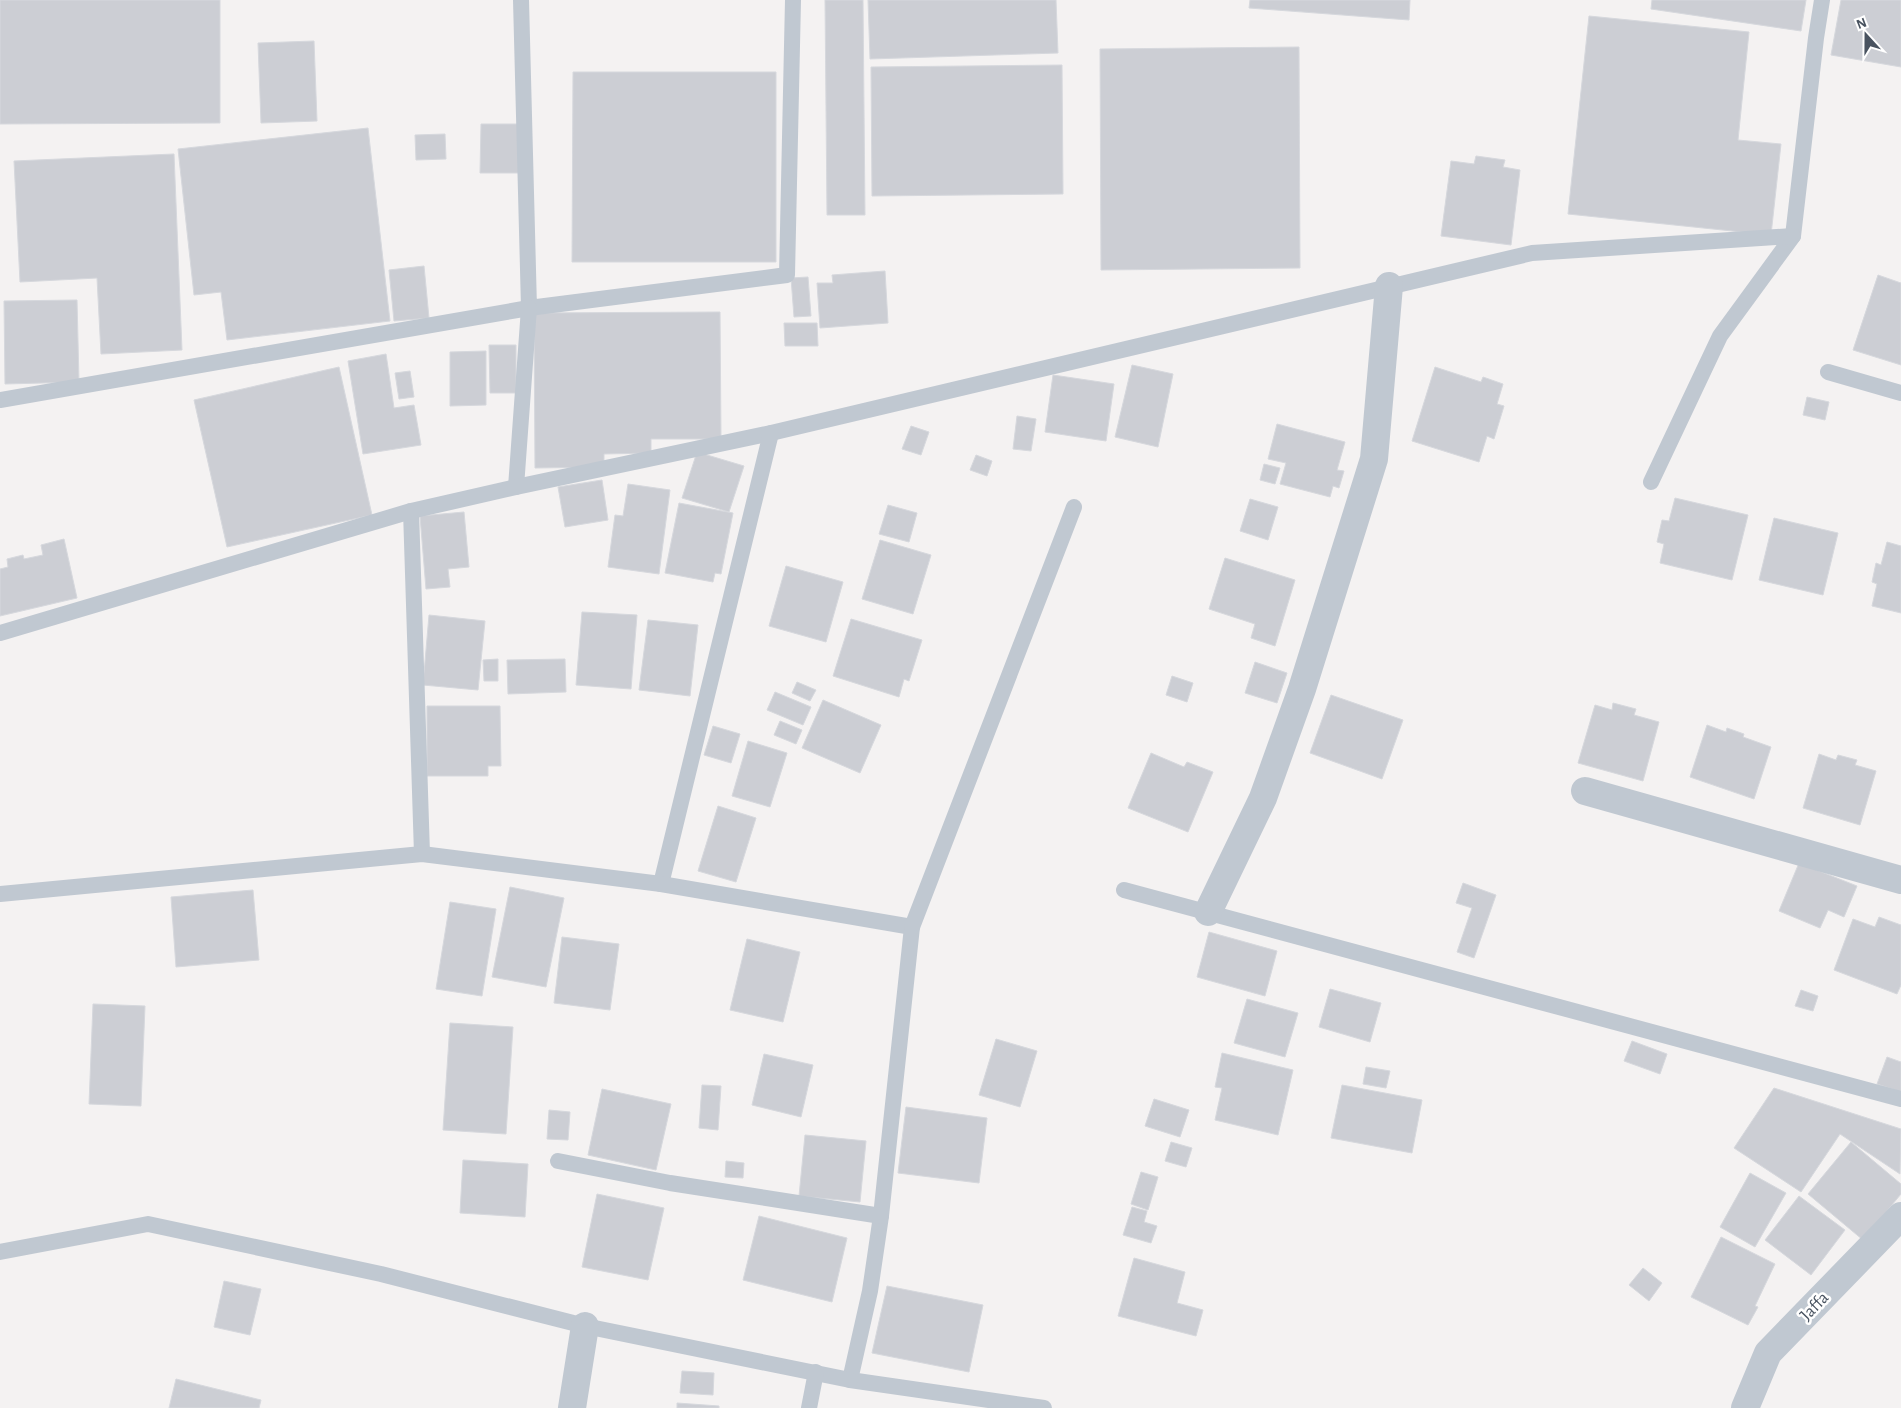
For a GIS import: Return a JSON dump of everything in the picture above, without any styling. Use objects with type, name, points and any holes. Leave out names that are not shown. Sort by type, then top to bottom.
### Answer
[{"type":"street","points":[[1208,912],[1263,798],[1302,689],[1374,459],[1389,286]]},
{"type":"street","points":[[1585,791],[1901,880]]},
{"type":"street","name":"Jaffa","points":[[1745,1408],[1768,1353],[1901,1216]]},
{"type":"street","points":[[572,1408],[585,1326]]},
{"type":"lane","points":[[516,487],[529,308],[521,0]]},
{"type":"lane","points":[[0,400],[529,308],[787,274],[793,0]]},
{"type":"lane","points":[[1651,482],[1720,336],[1793,236],[1822,0]]},
{"type":"lane","points":[[0,633],[411,511],[771,433],[1532,253],[1793,236]]},
{"type":"lane","points":[[1828,372],[1901,393]]},
{"type":"lane","points":[[661,884],[771,433]]},
{"type":"lane","points":[[850,1380],[870,1291],[881,1216],[912,927],[1074,506]]},
{"type":"lane","points":[[411,511],[422,854]]},
{"type":"lane","points":[[0,894],[422,854],[661,884],[912,927]]},
{"type":"lane","points":[[1124,890],[1901,1099]]},
{"type":"lane","points":[[558,1161],[670,1183],[881,1216]]},
{"type":"lane","points":[[0,1252],[148,1224],[381,1274],[585,1326],[850,1380],[1044,1408]]},
{"type":"lane","points":[[809,1408],[816,1372]]},
{"type":"building","points":[[0,0],[220,0],[220,123],[0,124]]},
{"type":"building","points":[[825,0],[863,0],[865,215],[827,215]]},
{"type":"building","points":[[868,0],[1056,0],[1058,53],[870,59]]},
{"type":"building","points":[[1250,0],[1410,0],[1409,20],[1249,8]]},
{"type":"building","points":[[1652,0],[1806,0],[1801,31],[1651,9]]},
{"type":"building","points":[[1841,0],[1901,0],[1901,67],[1831,55]]},
{"type":"building","points":[[1589,16],[1749,32],[1738,140],[1781,144],[1771,235],[1568,214]]},
{"type":"building","points":[[314,41],[317,121],[261,123],[258,43]]},
{"type":"building","points":[[1299,47],[1300,268],[1101,270],[1100,49]]},
{"type":"building","points":[[1062,65],[1063,194],[872,196],[871,67]]},
{"type":"building","points":[[573,72],[776,72],[776,262],[572,262]]},
{"type":"building","points":[[481,124],[520,124],[519,173],[480,173]]},
{"type":"building","points":[[368,128],[390,321],[227,340],[221,292],[194,295],[178,149]]},
{"type":"building","points":[[445,134],[446,159],[416,160],[415,135]]},
{"type":"building","points":[[174,154],[182,350],[101,354],[97,278],[20,282],[14,161]]},
{"type":"building","points":[[1476,156],[1505,160],[1503,167],[1520,170],[1511,245],[1441,236],[1451,161],[1474,164]]},
{"type":"building","points":[[424,266],[429,318],[394,321],[389,270]]},
{"type":"building","points":[[885,271],[888,323],[820,328],[817,283],[833,283],[832,275]]},
{"type":"building","points":[[1878,275],[1901,283],[1901,365],[1853,350]]},
{"type":"building","points":[[808,277],[811,316],[794,317],[791,278]]},
{"type":"building","points":[[77,300],[79,382],[5,384],[4,301]]},
{"type":"building","points":[[720,312],[721,439],[651,439],[651,453],[604,454],[604,467],[535,468],[534,313]]},
{"type":"building","points":[[784,323],[817,323],[818,346],[785,346]]},
{"type":"building","points":[[489,345],[516,345],[516,393],[490,393]]},
{"type":"building","points":[[486,351],[486,405],[450,406],[450,352]]},
{"type":"building","points":[[386,354],[394,408],[414,405],[421,445],[363,454],[348,361]]},
{"type":"building","points":[[1132,365],[1173,374],[1158,447],[1115,437]]},
{"type":"building","points":[[339,367],[372,515],[227,547],[194,400]]},
{"type":"building","points":[[1435,367],[1481,382],[1483,377],[1503,384],[1497,404],[1504,406],[1494,439],[1487,436],[1479,462],[1412,441]]},
{"type":"building","points":[[410,371],[414,397],[399,399],[395,373]]},
{"type":"building","points":[[1053,375],[1114,384],[1106,441],[1045,432]]},
{"type":"building","points":[[1807,397],[1829,402],[1825,420],[1803,415]]},
{"type":"building","points":[[1017,416],[1036,419],[1031,451],[1013,449]]},
{"type":"building","points":[[1277,424],[1345,442],[1337,470],[1344,471],[1339,488],[1333,486],[1330,497],[1280,484],[1286,463],[1268,459]]},
{"type":"building","points":[[911,426],[929,432],[921,455],[902,449]]},
{"type":"building","points":[[697,452],[744,466],[729,512],[682,498]]},
{"type":"building","points":[[976,455],[992,461],[987,476],[970,470]]},
{"type":"building","points":[[1264,464],[1280,468],[1275,484],[1260,480]]},
{"type":"building","points":[[602,480],[608,520],[565,527],[558,487]]},
{"type":"building","points":[[628,484],[670,490],[659,574],[608,567],[615,515],[623,516]]},
{"type":"building","points":[[1675,498],[1748,515],[1732,580],[1660,563],[1664,544],[1657,542],[1662,520],[1669,521]]},
{"type":"building","points":[[1250,499],[1278,507],[1268,540],[1240,531]]},
{"type":"building","points":[[679,503],[733,513],[721,574],[715,573],[713,582],[665,573]]},
{"type":"building","points":[[888,505],[917,513],[909,542],[879,534]]},
{"type":"building","points":[[464,512],[469,567],[448,569],[450,587],[426,589],[420,516]]},
{"type":"building","points":[[1774,518],[1838,533],[1823,595],[1759,580]]},
{"type":"building","points":[[64,539],[77,598],[0,616],[0,569],[8,567],[7,559],[23,555],[24,559],[43,555],[41,545]]},
{"type":"building","points":[[880,540],[931,555],[913,614],[862,599]]},
{"type":"building","points":[[1887,542],[1901,546],[1901,613],[1872,606],[1877,584],[1872,582],[1876,563],[1881,565]]},
{"type":"building","points":[[1225,558],[1295,580],[1275,646],[1251,638],[1255,624],[1209,609]]},
{"type":"building","points":[[786,566],[843,582],[826,642],[769,626]]},
{"type":"building","points":[[582,612],[637,615],[631,689],[576,685]]},
{"type":"building","points":[[429,615],[485,621],[478,690],[423,685]]},
{"type":"building","points":[[851,619],[922,640],[909,681],[904,679],[899,697],[833,676]]},
{"type":"building","points":[[648,620],[698,625],[690,696],[639,690]]},
{"type":"building","points":[[498,659],[498,681],[484,681],[483,660]]},
{"type":"building","points":[[565,659],[566,692],[508,694],[507,660]]},
{"type":"building","points":[[1255,662],[1287,673],[1277,703],[1245,693]]},
{"type":"building","points":[[1172,676],[1193,683],[1187,702],[1166,695]]},
{"type":"building","points":[[797,682],[816,690],[810,701],[792,693]]},
{"type":"building","points":[[775,692],[811,707],[803,725],[767,710]]},
{"type":"building","points":[[1331,695],[1403,720],[1382,779],[1310,753]]},
{"type":"building","points":[[823,700],[881,725],[860,773],[802,748]]},
{"type":"building","points":[[1613,703],[1636,709],[1634,715],[1659,722],[1643,781],[1578,763],[1595,705],[1612,710]]},
{"type":"building","points":[[427,706],[500,706],[501,766],[488,766],[488,776],[427,776]]},
{"type":"building","points":[[780,721],[802,730],[796,744],[774,735]]},
{"type":"building","points":[[1707,725],[1726,732],[1727,728],[1744,734],[1743,737],[1771,747],[1754,799],[1690,777]]},
{"type":"building","points":[[713,726],[740,734],[731,763],[704,755]]},
{"type":"building","points":[[748,741],[787,753],[770,807],[732,796]]},
{"type":"building","points":[[1151,753],[1184,767],[1187,762],[1213,772],[1188,832],[1128,808]]},
{"type":"building","points":[[1819,754],[1836,760],[1838,755],[1857,760],[1855,765],[1876,771],[1860,825],[1803,808]]},
{"type":"building","points":[[718,806],[756,818],[736,882],[698,871]]},
{"type":"building","points":[[1799,863],[1857,886],[1844,917],[1828,910],[1820,928],[1779,911]]},
{"type":"building","points":[[1463,883],[1496,895],[1474,958],[1457,952],[1472,908],[1456,903]]},
{"type":"building","points":[[510,887],[564,898],[546,987],[492,977]]},
{"type":"building","points":[[253,890],[259,960],[176,967],[171,897]]},
{"type":"building","points":[[450,902],[496,909],[482,996],[436,989]]},
{"type":"building","points":[[1879,917],[1901,925],[1901,985],[1897,994],[1834,970],[1853,919],[1875,927]]},
{"type":"building","points":[[1209,932],[1277,951],[1265,996],[1197,977]]},
{"type":"building","points":[[562,937],[619,944],[610,1010],[554,1003]]},
{"type":"building","points":[[747,939],[800,952],[783,1022],[730,1010]]},
{"type":"building","points":[[1330,989],[1381,1003],[1370,1042],[1319,1027]]},
{"type":"building","points":[[1801,990],[1818,996],[1813,1011],[1795,1006]]},
{"type":"building","points":[[1247,999],[1298,1013],[1285,1057],[1234,1043]]},
{"type":"building","points":[[93,1004],[145,1006],[141,1106],[89,1104]]},
{"type":"building","points":[[450,1023],[513,1027],[506,1134],[443,1130]]},
{"type":"building","points":[[996,1039],[1037,1051],[1020,1107],[979,1095]]},
{"type":"building","points":[[1632,1041],[1667,1054],[1660,1074],[1624,1061]]},
{"type":"building","points":[[1222,1053],[1293,1070],[1278,1135],[1215,1120],[1222,1088],[1215,1087]]},
{"type":"building","points":[[764,1054],[813,1065],[801,1117],[752,1105]]},
{"type":"building","points":[[1887,1057],[1901,1062],[1901,1092],[1877,1084]]},
{"type":"building","points":[[1366,1067],[1390,1071],[1386,1088],[1363,1084]]},
{"type":"building","points":[[702,1085],[721,1086],[718,1130],[699,1128]]},
{"type":"building","points":[[1342,1085],[1422,1100],[1412,1153],[1331,1138]]},
{"type":"building","points":[[1774,1088],[1901,1129],[1900,1174],[1840,1134],[1801,1192],[1734,1148]]},
{"type":"building","points":[[602,1089],[671,1104],[656,1170],[588,1155]]},
{"type":"building","points":[[1154,1099],[1189,1110],[1180,1137],[1145,1126]]},
{"type":"building","points":[[906,1107],[987,1118],[979,1183],[898,1173]]},
{"type":"building","points":[[549,1110],[570,1112],[568,1140],[547,1139]]},
{"type":"building","points":[[805,1135],[866,1141],[860,1202],[799,1196]]},
{"type":"building","points":[[1171,1142],[1192,1148],[1186,1167],[1165,1161]]},
{"type":"building","points":[[1851,1142],[1901,1184],[1901,1194],[1863,1240],[1808,1194]]},
{"type":"building","points":[[463,1160],[528,1164],[525,1217],[460,1213]]},
{"type":"building","points":[[726,1161],[744,1163],[743,1178],[725,1177]]},
{"type":"building","points":[[1141,1172],[1158,1177],[1148,1210],[1131,1204]]},
{"type":"building","points":[[1750,1173],[1786,1193],[1755,1247],[1720,1227]]},
{"type":"building","points":[[597,1194],[664,1208],[648,1280],[582,1267]]},
{"type":"building","points":[[1799,1196],[1845,1230],[1811,1275],[1765,1240]]},
{"type":"building","points":[[1132,1207],[1147,1211],[1144,1222],[1157,1226],[1151,1243],[1123,1235]]},
{"type":"building","points":[[759,1216],[847,1238],[832,1302],[743,1280]]},
{"type":"building","points":[[1721,1237],[1775,1264],[1755,1306],[1758,1307],[1748,1325],[1691,1297]]},
{"type":"building","points":[[1134,1258],[1185,1272],[1177,1303],[1203,1310],[1196,1336],[1118,1316]]},
{"type":"building","points":[[1643,1268],[1662,1283],[1649,1301],[1629,1285]]},
{"type":"building","points":[[224,1281],[261,1289],[250,1335],[214,1327]]},
{"type":"building","points":[[887,1286],[983,1305],[969,1372],[872,1353]]},
{"type":"building","points":[[682,1371],[714,1373],[713,1395],[680,1393]]},
{"type":"building","points":[[176,1379],[261,1400],[259,1408],[169,1408]]},
{"type":"building","points":[[677,1403],[719,1406],[719,1408],[677,1408]]}]
